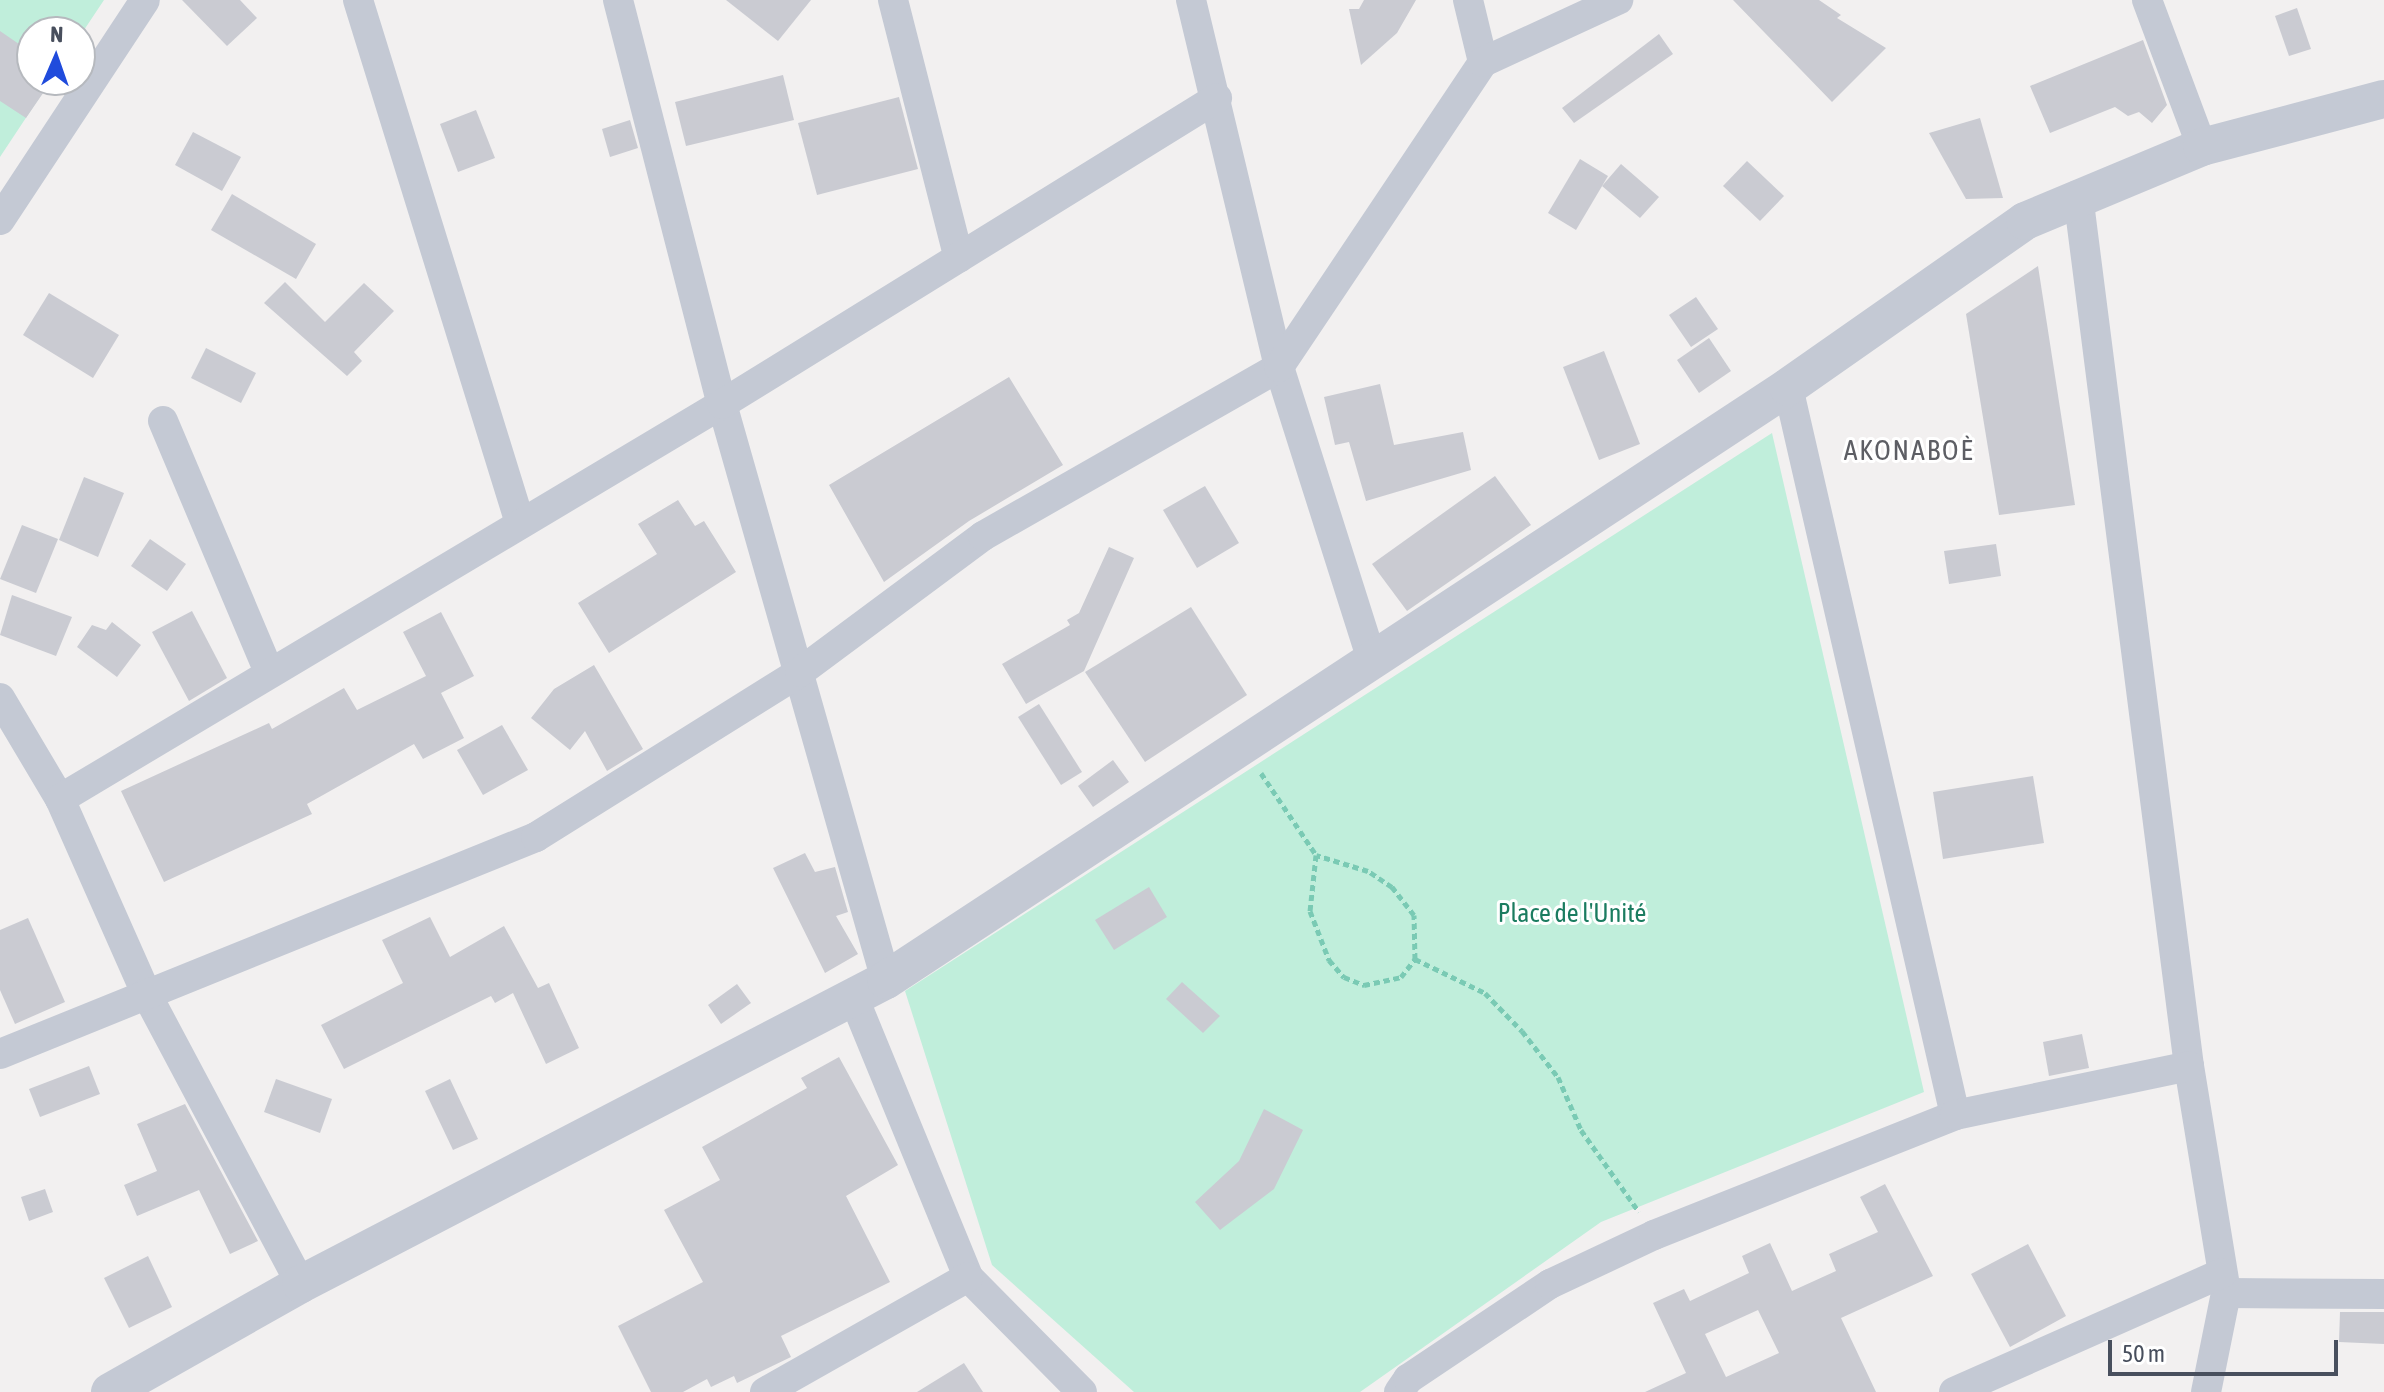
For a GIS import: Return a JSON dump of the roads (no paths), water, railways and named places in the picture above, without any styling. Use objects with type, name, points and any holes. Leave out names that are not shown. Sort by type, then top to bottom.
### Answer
[{"type":"street","points":[[0,220],[145,0]]},
{"type":"street","points":[[358,0],[520,523]]},
{"type":"street","points":[[618,0],[722,404],[800,672],[869,988],[968,1277],[1082,1392]]},
{"type":"street","points":[[893,0],[959,258]]},
{"type":"street","points":[[1191,0],[1217,98],[1279,367],[1372,661]]},
{"type":"street","points":[[1468,0],[1483,62]]},
{"type":"street","points":[[0,1054],[536,837],[800,672],[983,536],[1279,367],[1483,62],[1618,0]]},
{"type":"street","points":[[2147,0],[2202,147]]},
{"type":"street","points":[[60,799],[722,404],[1217,98]]},
{"type":"street","points":[[110,1392],[301,1284],[869,988],[1788,387],[2025,221],[2078,195],[2202,147],[2384,99]]},
{"type":"street","points":[[2078,195],[2189,1066],[2224,1283],[2206,1392]]},
{"type":"street","points":[[1788,387],[1955,1115]]},
{"type":"street","points":[[163,421],[269,672]]},
{"type":"street","points":[[0,698],[60,799],[146,993],[301,1284]]},
{"type":"street","points":[[1410,1388],[1550,1284],[1654,1235],[1955,1115],[2189,1066]]},
{"type":"street","points":[[765,1392],[968,1277]]},
{"type":"street","points":[[1954,1392],[2224,1283],[2384,1294]]},
{"type":"district","name":"AKONABOÈ","points":[[1909,450]]},
{"type":"park label","name":"Place de l'Unité","points":[[1572,914]]}]
